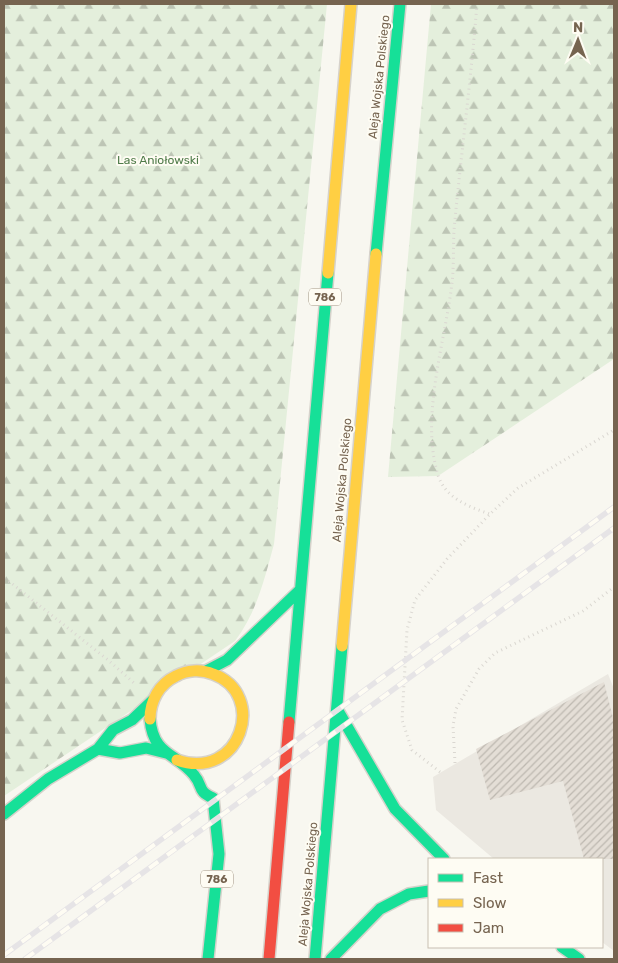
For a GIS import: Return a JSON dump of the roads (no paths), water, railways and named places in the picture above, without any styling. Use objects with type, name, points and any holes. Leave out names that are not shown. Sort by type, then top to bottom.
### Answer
[{"type":"main road","name":"786","points":[[300,590],[351,4]]},
{"type":"main road","name":"Aleja Wojska Polskiego","points":[[315,959],[364,381],[400,4]]},
{"type":"main road","points":[[206,671],[227,660],[300,590]]},
{"type":"main road","points":[[269,959],[300,590]]},
{"type":"main road","points":[[4,814],[48,779],[98,750],[113,730],[132,720],[153,700],[162,686],[174,676],[190,671],[206,671],[218,675],[236,691],[241,702],[243,713],[241,731],[233,747],[225,755],[223,770]]},
{"type":"main road","name":"786","points":[[153,700],[150,712],[151,729],[158,745],[194,776],[203,794],[217,794],[219,854],[208,959]]},
{"type":"main road","points":[[337,708],[395,809],[443,858]]},
{"type":"main road","points":[[98,750],[120,753],[146,748],[166,753]]},
{"type":"main road","name":"786","points":[[177,760],[189,764],[201,764],[214,761],[225,755]]},
{"type":"main road","points":[[331,959],[380,908],[409,894],[428,891]]},
{"type":"main road","points":[[563,948],[579,959]]},
{"type":"railway","points":[[4,955],[614,507]]},
{"type":"railway","points":[[25,959],[614,528]]},
{"type":"park label","name":"Las Aniołowski","points":[[158,160]]}]
